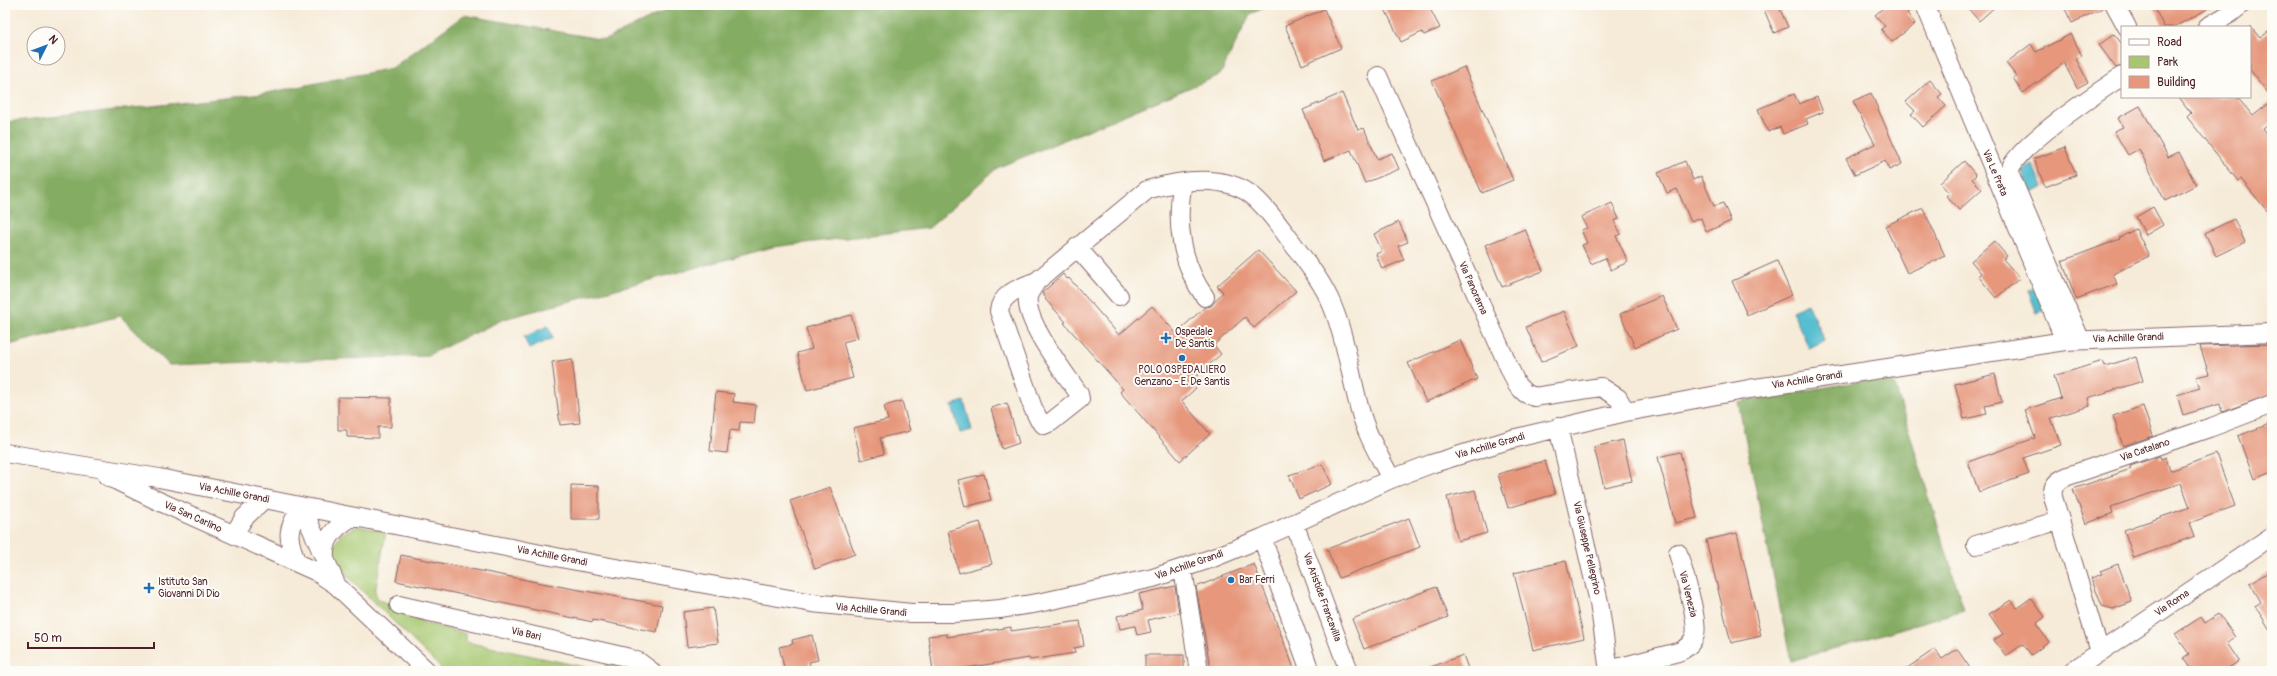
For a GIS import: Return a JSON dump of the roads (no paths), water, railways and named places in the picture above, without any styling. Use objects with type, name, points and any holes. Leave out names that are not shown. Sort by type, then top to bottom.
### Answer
[{"type":"street","name":"Via Le Prata","points":[[1925,5],[2073,340]]},
{"type":"street","points":[[2115,5],[2126,26]]},
{"type":"street","points":[[2211,25],[2241,5]]},
{"type":"street","name":"Via Panorama","points":[[1378,76],[1517,385],[1525,393],[1534,397],[1601,387],[1618,398],[1626,412]]},
{"type":"street","name":"Via Le Prata","points":[[2073,340],[2011,177],[2010,169],[2018,157],[2053,126],[2121,77]]},
{"type":"street","points":[[1037,281],[1028,298],[1032,318],[1039,335],[1079,394],[1080,399],[1063,414],[1044,424],[1039,420],[1033,408],[999,311],[1000,303],[1006,296],[1018,288],[1037,281],[1147,190],[1168,183],[1199,181],[1226,183],[1242,189],[1254,197],[1278,223],[1332,304],[1360,411],[1390,479]]},
{"type":"street","points":[[1183,182],[1180,197],[1180,224],[1184,252],[1194,282],[1205,297]]},
{"type":"street","points":[[1077,247],[1119,296]]},
{"type":"street","name":"Via Achille Grandi","points":[[5,453],[159,478],[571,560],[812,603],[911,613],[970,612],[1038,603],[1125,585],[1183,568],[1262,538],[1390,479],[1473,451],[1558,427],[1626,412],[1749,389],[2073,340],[2272,333]]},
{"type":"street","name":"Via Catalano","points":[[2100,652],[2052,490],[2061,479],[2212,427],[2272,404]]},
{"type":"street","name":"Via Giuseppe Pellegrino","points":[[1558,427],[1599,602],[1609,670]]},
{"type":"street","name":"Via San Carlino","points":[[92,468],[154,499],[315,570],[336,585],[427,671]]},
{"type":"street","points":[[234,534],[244,518],[264,499]]},
{"type":"street","points":[[296,562],[289,542],[289,530],[302,507]]},
{"type":"street","name":"Via San Carlino","points":[[302,507],[336,585]]},
{"type":"street","points":[[325,562],[324,551],[329,536],[352,517]]},
{"type":"street","points":[[1976,546],[2060,520]]},
{"type":"street","name":"Via Aristide Francavilla","points":[[1294,523],[1349,671]]},
{"type":"street","name":"Via Roma","points":[[2072,671],[2272,536]]},
{"type":"street","points":[[1262,538],[1310,671]]},
{"type":"street","name":"Via Venezia","points":[[1609,670],[1678,652],[1687,647],[1693,640],[1695,622],[1678,553]]},
{"type":"street","points":[[1183,568],[1199,671]]},
{"type":"street","name":"Via Bari","points":[[399,605],[626,657],[639,662],[651,671]]},
{"type":"water","points":[[2033,165],[2043,187],[2031,192],[2021,170]]},
{"type":"water","points":[[2037,288],[2046,309],[2037,313],[2028,291]]},
{"type":"water","points":[[1808,304],[1824,341],[1809,348],[1792,311]]},
{"type":"water","points":[[548,326],[553,338],[529,349],[524,337]]},
{"type":"water","points":[[964,401],[972,430],[960,433],[952,405]]},
{"type":"place","name":"Ospedale De Santis","points":[[1166,338]]},
{"type":"place","name":"POLO OSPEDALIERO Genzano - E. De Santis","points":[[1182,358]]},
{"type":"place","name":"Bar Ferri","points":[[1231,580]]},
{"type":"place","name":"Istituto San Giovanni Di Dio","points":[[149,588]]}]
